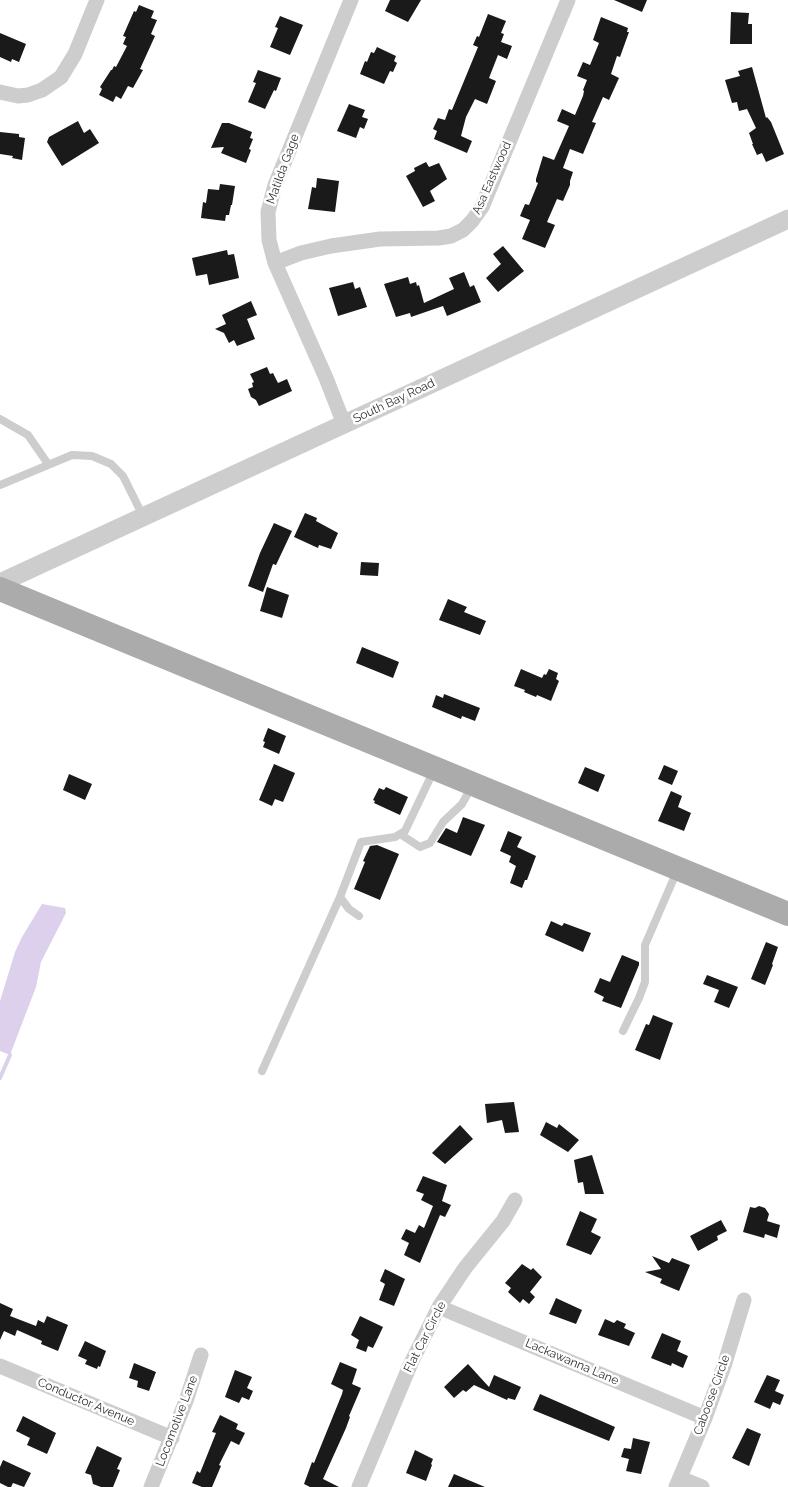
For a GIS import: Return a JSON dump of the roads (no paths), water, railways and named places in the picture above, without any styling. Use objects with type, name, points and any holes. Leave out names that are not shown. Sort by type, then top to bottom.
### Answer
[{"type":"main road","points":[[0,589],[788,914]]},
{"type":"street","points":[[0,92],[18,96],[28,95],[42,90],[61,77],[75,54],[97,0]]},
{"type":"street","name":"Matilda Gage","points":[[344,424],[326,378],[275,263],[269,240],[268,212],[275,185],[351,0]]},
{"type":"street","name":"Asa Eastwood","points":[[275,263],[301,253],[331,246],[380,239],[440,238],[451,236],[462,230],[472,221],[482,207],[568,0]]},
{"type":"street","name":"South Bay Road","points":[[0,583],[788,220]]},
{"type":"street","name":"Flat Car Circle","points":[[359,1487],[411,1363],[438,1307],[465,1268],[503,1222],[515,1200]]},
{"type":"street","name":"Caboose Circle","points":[[678,1483],[724,1366],[744,1300]]},
{"type":"street","name":"Lackawanna Lane","points":[[438,1307],[705,1418]]},
{"type":"street","name":"Locomotive Lane","points":[[151,1487],[172,1438],[201,1355]]},
{"type":"street","name":"Conductor Avenue","points":[[0,1367],[172,1438]]},
{"type":"street","points":[[678,1483],[702,1487]]},
{"type":"lane","points":[[0,419],[28,435],[48,464]]},
{"type":"lane","points":[[0,485],[72,454],[92,456],[111,464],[123,476],[143,517]]},
{"type":"lane","points":[[262,1071],[340,897],[361,842],[394,837],[405,832],[435,768]]},
{"type":"lane","points":[[400,834],[420,847],[430,843],[443,822],[462,804],[473,784]]},
{"type":"lane","points":[[623,1031],[645,982],[646,945],[678,869]]},
{"type":"lane","points":[[340,897],[349,909],[358,916]]},
{"type":"waterway","points":[[0,1078],[10,1055]]}]
